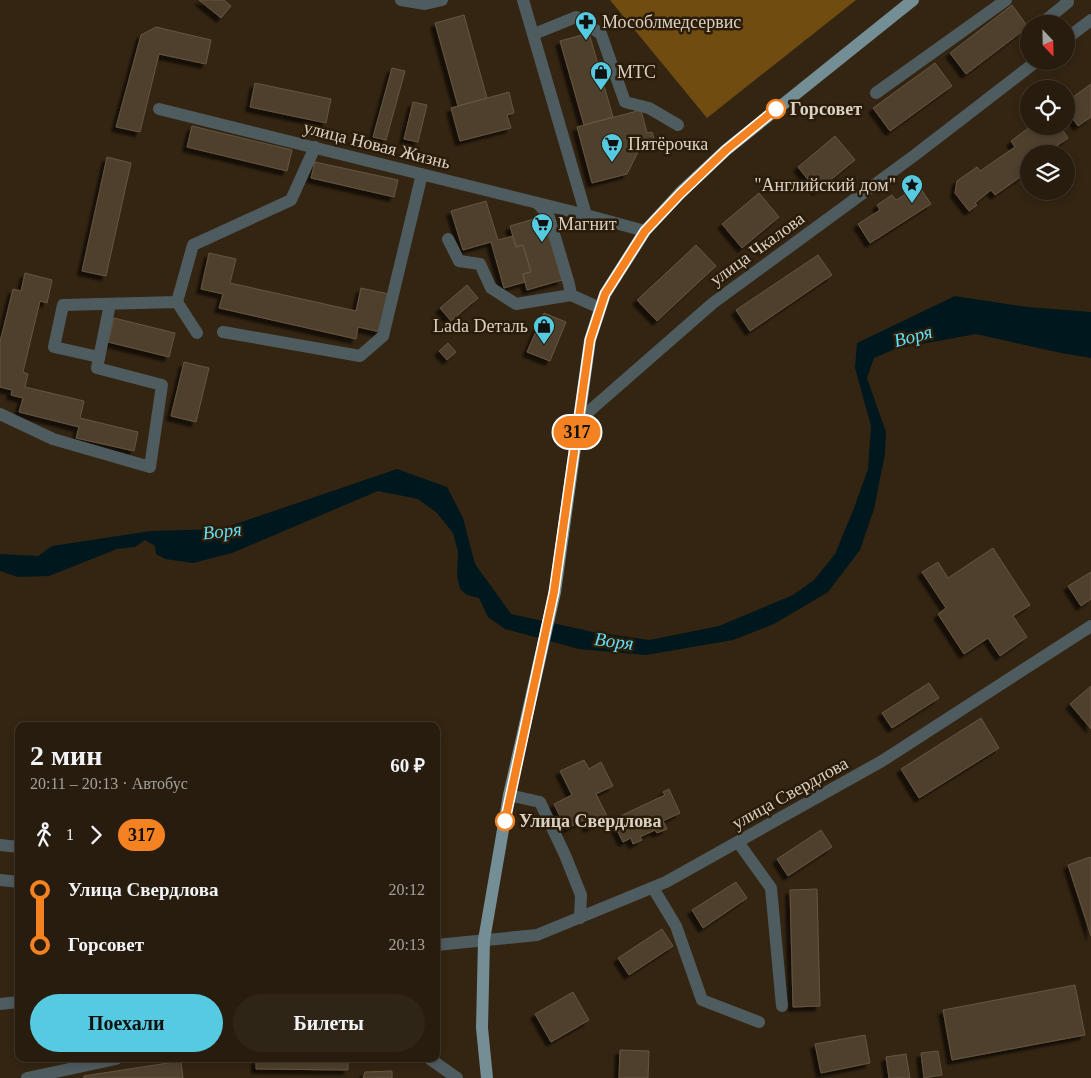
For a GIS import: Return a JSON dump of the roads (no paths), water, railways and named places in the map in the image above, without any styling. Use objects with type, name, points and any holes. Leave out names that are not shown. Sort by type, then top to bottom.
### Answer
[{"type":"main road","points":[[488,1078],[482,1028],[484,940],[509,795],[554,592],[590,340],[605,294],[645,231],[726,150],[913,0]]},
{"type":"street","points":[[401,0],[425,4],[442,0]]},
{"type":"street","points":[[523,0],[586,215]]},
{"type":"street","points":[[876,93],[1006,0]]},
{"type":"street","points":[[1052,15],[1068,2],[1066,0]]},
{"type":"street","points":[[534,34],[576,17],[601,34],[625,102],[649,108],[678,125]]},
{"type":"street","points":[[1075,32],[1091,20]]},
{"type":"street","name":"улица Чкалова","points":[[578,420],[713,303],[915,155],[1025,70]]},
{"type":"street","name":"улица Новая Жизнь","points":[[159,109],[537,202],[645,231]]},
{"type":"street","points":[[197,333],[177,302],[193,245],[291,200],[315,147]]},
{"type":"street","points":[[224,332],[360,356],[384,336],[422,174]]},
{"type":"street","points":[[537,202],[548,214],[569,284],[570,295]]},
{"type":"street","points":[[448,239],[459,261],[480,264],[491,288],[516,304],[570,295],[600,308]]},
{"type":"street","points":[[99,357],[54,347],[62,305],[177,302]]},
{"type":"street","points":[[0,414],[53,439],[150,467],[162,385],[97,368],[110,304]]},
{"type":"street","name":"улица Свердлова","points":[[440,945],[538,935],[666,882],[882,761],[1091,626]]},
{"type":"street","points":[[509,795],[540,802],[565,854],[581,895],[580,918]]},
{"type":"street","points":[[738,842],[771,888],[782,1006]]},
{"type":"street","points":[[0,845],[15,847]]},
{"type":"street","points":[[0,880],[15,882]]},
{"type":"street","points":[[653,888],[676,926],[702,1000],[760,1022]]},
{"type":"street","points":[[0,1004],[15,999]]},
{"type":"street","points":[[28,1078],[102,1062]]},
{"type":"street","points":[[434,1062],[457,1078]]},
{"type":"water","name":"Воря","points":[[955,296],[1027,307],[1091,312],[1091,358],[976,334],[895,349],[874,358],[867,378],[886,432],[885,454],[874,509],[860,550],[828,592],[774,624],[733,640],[646,655],[579,649],[505,629],[488,617],[479,598],[467,595],[460,589],[457,576],[458,552],[453,533],[437,513],[418,499],[378,491],[232,553],[193,563],[165,559],[156,554],[155,546],[145,540],[135,547],[117,549],[49,576],[18,577],[0,571],[0,554],[38,556],[52,546],[151,531],[221,529],[397,469],[447,487],[463,518],[475,564],[511,614],[593,632],[650,640],[719,626],[793,595],[814,580],[835,554],[868,469],[871,426],[855,368],[857,343]]},
{"type":"place","name":"Мособлмедсервис","points":[[586,41]]},
{"type":"place","name":"МТС","points":[[601,91]]},
{"type":"place","name":"Горсовет","points":[[776,109]]},
{"type":"place","name":"Пятёрочка","points":[[612,163]]},
{"type":"place","name":"\"Английский дом\"","points":[[912,204]]},
{"type":"place","name":"Магнит","points":[[542,243]]},
{"type":"place","name":"Lada Dеталь","points":[[544,345]]},
{"type":"place","name":"Улица Свердлова","points":[[505,821]]}]
